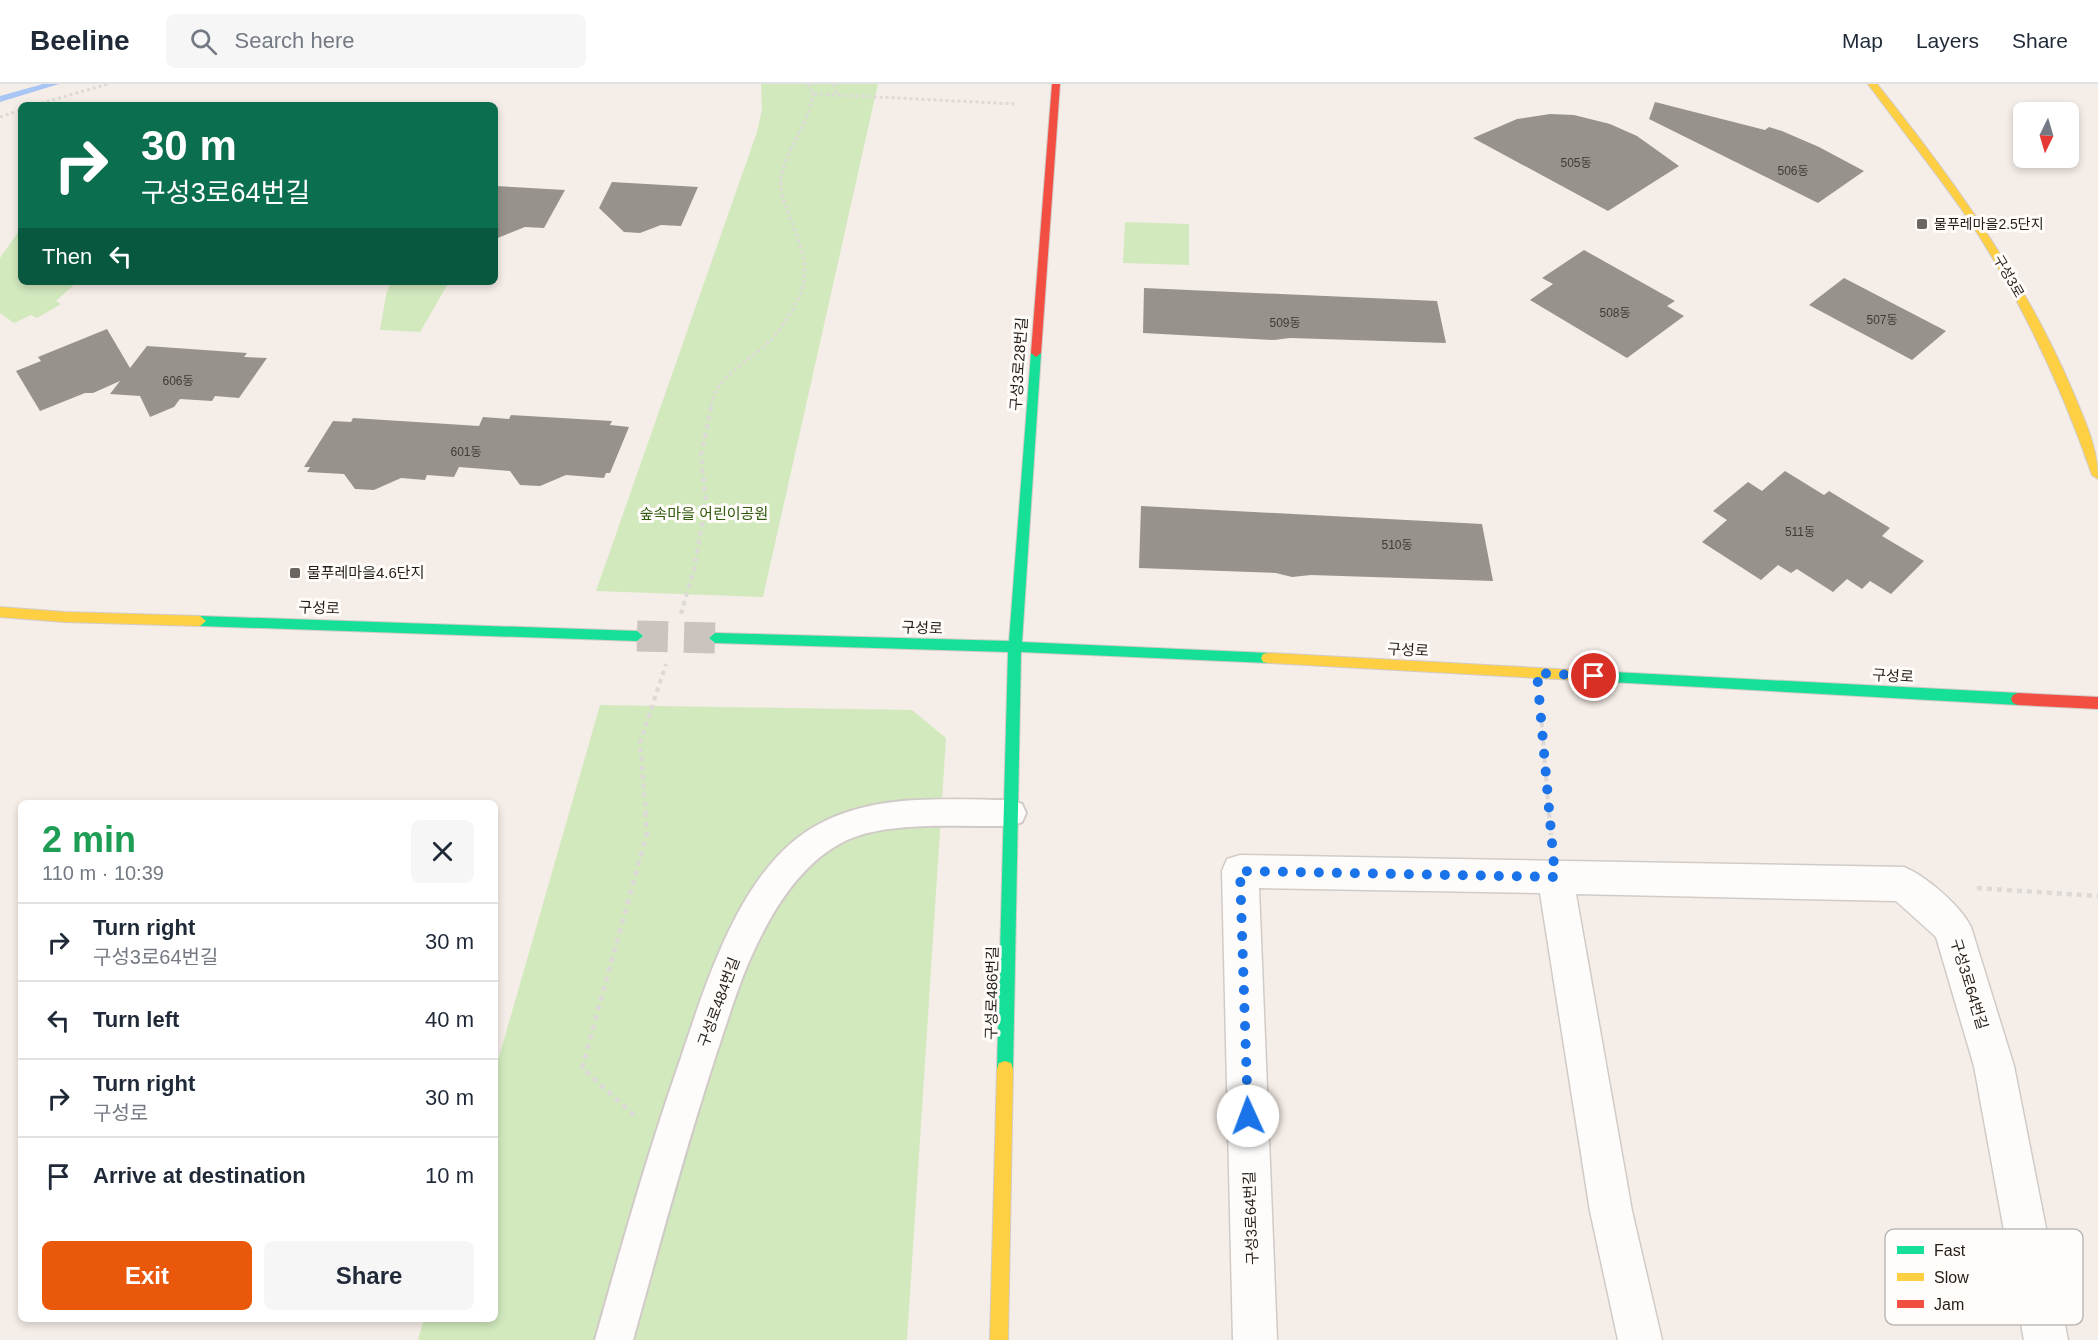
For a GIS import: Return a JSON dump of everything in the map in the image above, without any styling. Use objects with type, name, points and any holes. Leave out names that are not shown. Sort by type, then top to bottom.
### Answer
[{"type":"street","name":"구성3로28번길","points":[[1015,647],[1056,84]]},
{"type":"street","name":"구성3로","points":[[1872,84],[1921,146],[2014,282],[2096,458],[2098,475]]},
{"type":"street","name":"구성로","points":[[0,612],[65,617],[637,636]]},
{"type":"street","name":"구성로","points":[[715,638],[1099,649],[2098,703]]},
{"type":"street","name":"구성로486번길","points":[[999,1340],[1015,647]]},
{"type":"street","name":"구성3로64번길","points":[[1256,1340],[1240,871],[1904,884],[1952,927],[1994,1066],[2025,1229]]},
{"type":"street","points":[[1555,877],[1611,1210],[1640,1340]]},
{"type":"street","name":"구성3로64번길","points":[[2043,1325],[2046,1340]]},
{"type":"lane","name":"구성로484번길","points":[[614,1340],[669,1146],[730,964],[758,910],[783,873],[810,845],[848,826],[897,816],[1011,813]]},
{"type":"path","points":[[45,102],[108,84]]},
{"type":"path","points":[[678,625],[694,569],[706,503],[701,455],[713,397],[732,373],[773,338],[799,298],[806,278],[804,257],[780,186],[789,152],[808,115],[813,94],[808,84]]},
{"type":"path","points":[[834,84],[837,95]]},
{"type":"path","points":[[813,94],[1055,106]]},
{"type":"path","points":[[0,117],[18,111]]},
{"type":"path","points":[[668,658],[640,743],[647,833],[582,1068],[669,1146]]},
{"type":"path","points":[[1537,673],[1555,877]]},
{"type":"path","points":[[1973,888],[2098,896]]},
{"type":"green space","name":"숲속마을 어린이공원","points":[[761,84],[878,84],[763,597],[596,591],[757,132],[762,109]]},
{"type":"green space","points":[[1125,222],[1189,224],[1189,265],[1123,263]]},
{"type":"green space","points":[[18,232],[18,285],[74,285],[56,301],[61,304],[37,318],[31,315],[14,323],[0,313],[0,258]]},
{"type":"green space","points":[[390,285],[447,285],[420,332],[380,330]]},
{"type":"green space","points":[[600,705],[912,710],[946,738],[907,1340],[418,1340],[423,1322],[498,1322],[498,1061]]},
{"type":"building","points":[[1655,102],[1765,130],[1769,127],[1782,131],[1819,147],[1864,171],[1818,203],[1649,119]]},
{"type":"building","points":[[1550,114],[1574,115],[1610,124],[1637,136],[1679,166],[1608,211],[1473,138],[1517,119]]},
{"type":"building","points":[[612,182],[698,187],[681,226],[661,225],[640,233],[624,232],[599,208]]},
{"type":"building","points":[[498,186],[565,190],[544,228],[525,227],[498,238]]},
{"type":"building","points":[[1584,250],[1675,301],[1667,306],[1684,316],[1627,358],[1530,300],[1553,284],[1542,278]]},
{"type":"building","points":[[1844,278],[1946,331],[1912,360],[1809,305]]},
{"type":"building","points":[[1144,288],[1437,301],[1446,343],[1290,338],[1274,340],[1143,333]]},
{"type":"building","points":[[107,329],[130,368],[147,346],[247,353],[244,357],[267,358],[239,398],[215,396],[212,401],[180,399],[174,407],[150,417],[140,396],[110,394],[120,381],[40,411],[16,371],[41,361],[38,357]]},
{"type":"building","points":[[511,415],[612,421],[610,425],[629,427],[610,473],[606,473],[604,478],[566,475],[540,486],[520,485],[510,471],[459,467],[454,477],[427,475],[425,480],[401,478],[374,490],[355,489],[344,474],[307,472],[310,467],[304,467],[333,421],[351,422],[353,418],[479,426],[483,417],[509,419]]},
{"type":"building","points":[[1785,471],[1824,495],[1829,491],[1890,528],[1882,536],[1924,561],[1891,594],[1870,581],[1862,589],[1847,579],[1833,592],[1797,569],[1791,573],[1778,565],[1761,580],[1702,542],[1727,520],[1713,511],[1748,482],[1762,491]]},
{"type":"building","points":[[1141,506],[1482,524],[1493,581],[1311,575],[1292,577],[1276,573],[1139,568]]},
{"type":"waterway","points":[[0,99],[54,84]]},
{"type":"tunnel","points":[[637,636],[715,638]]},
{"type":"traffic: fast","points":[[1005,1069],[1015,647],[1036,353]]},
{"type":"traffic: fast","points":[[200,621],[637,636]]},
{"type":"traffic: fast","points":[[715,638],[1099,649],[1268,658]]},
{"type":"traffic: fast","points":[[1575,675],[2018,699]]},
{"type":"traffic: slow","points":[[1872,84],[1974,220],[2004,269],[2057,369],[2080,421],[2098,475]]},
{"type":"traffic: slow","points":[[0,612],[65,617],[200,621]]},
{"type":"traffic: slow","points":[[1268,658],[1575,675]]},
{"type":"traffic: slow","points":[[999,1340],[1005,1069]]},
{"type":"traffic: jam","points":[[1036,353],[1056,84]]},
{"type":"traffic: jam","points":[[2018,699],[2098,703]]},
{"type":"place","name":"물푸레마을2.5단지","points":[[1922,224]]},
{"type":"place","name":"물푸레마을4.6단지","points":[[295,573]]},
{"type":"route","points":[[1248,1116],[1240,871],[1555,877],[1537,673],[1594,676]]}]
